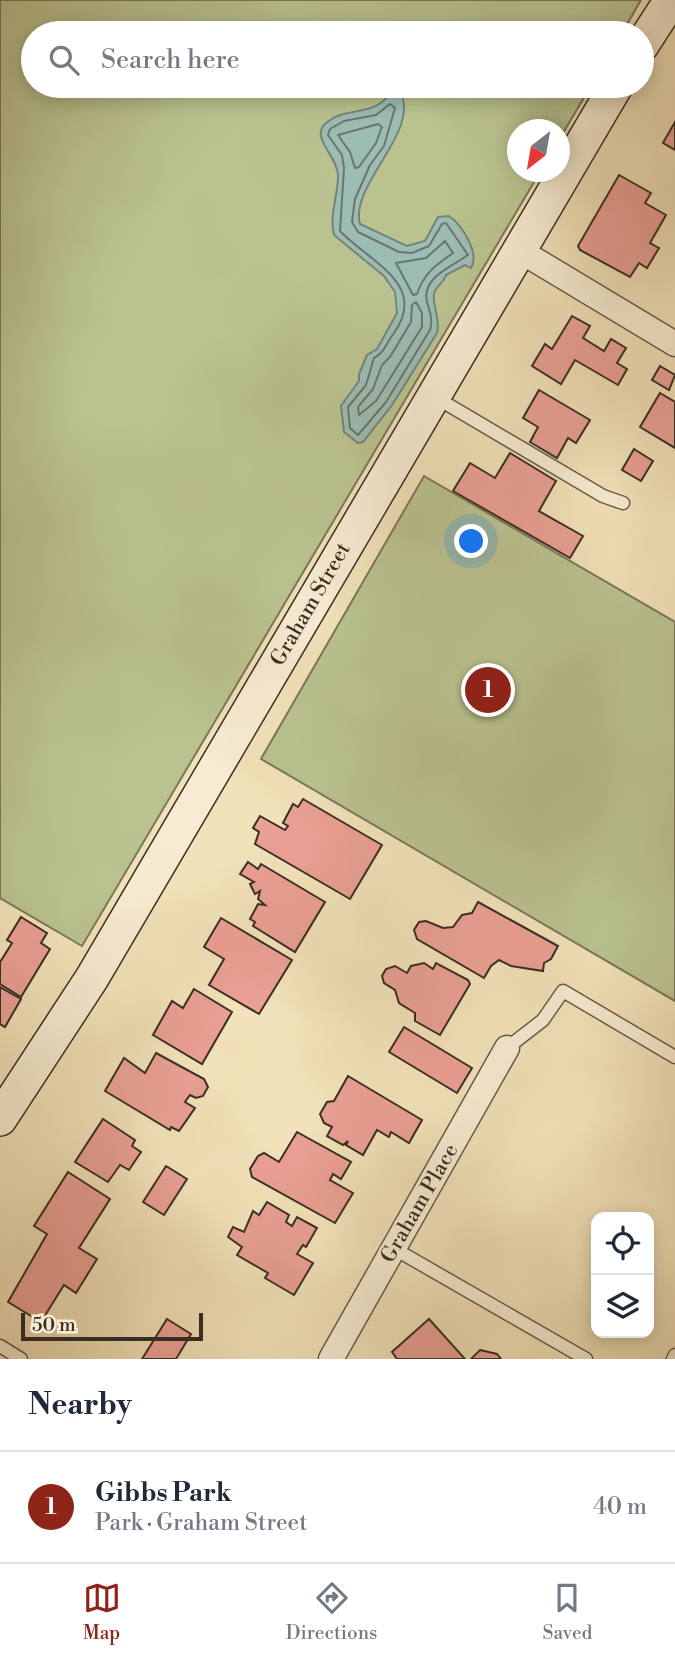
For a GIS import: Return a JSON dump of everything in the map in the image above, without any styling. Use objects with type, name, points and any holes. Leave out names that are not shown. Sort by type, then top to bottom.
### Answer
[{"type":"street","points":[[654,26],[671,0]]},
{"type":"street","name":"Graham Street","points":[[0,1119],[92,978],[517,249],[609,98]]},
{"type":"street","points":[[517,249],[675,344]]},
{"type":"street","name":"Graham Place","points":[[331,1359],[507,1048]]},
{"type":"lane","points":[[432,395],[603,496],[623,503]]},
{"type":"lane","points":[[507,1048],[543,1020],[563,990],[675,1057]]},
{"type":"lane","points":[[393,1248],[586,1359]]},
{"type":"lane","points":[[0,1346],[21,1359]]},
{"type":"green space","points":[[0,0],[641,0],[629,21],[21,21],[21,98],[584,98],[570,121],[570,119],[507,119],[507,182],[534,182],[82,946],[0,898]]},
{"type":"green space","points":[[424,476],[675,622],[675,1001],[261,759]]},
{"type":"water","points":[[402,98],[404,105],[402,122],[365,192],[360,208],[360,224],[407,246],[425,241],[438,217],[449,216],[468,240],[473,262],[471,268],[465,265],[446,275],[436,288],[434,299],[437,333],[392,405],[363,442],[358,443],[344,432],[341,406],[359,381],[367,355],[377,349],[397,313],[395,292],[384,276],[334,235],[338,176],[321,134],[326,123],[334,118],[368,109],[385,100]]},
{"type":"building","points":[[675,122],[675,150],[663,143]]},
{"type":"building","points":[[619,175],[651,193],[645,203],[666,215],[650,243],[659,248],[647,268],[639,263],[630,277],[580,250],[578,246]]},
{"type":"building","points":[[572,316],[590,326],[583,338],[604,351],[611,339],[626,348],[617,363],[627,369],[618,385],[575,360],[561,384],[532,366],[545,344],[552,349]]},
{"type":"building","points":[[660,366],[675,375],[669,390],[652,380]]},
{"type":"building","points":[[539,390],[590,420],[576,443],[568,438],[557,458],[530,442],[538,427],[523,418]]},
{"type":"building","points":[[660,393],[675,402],[675,448],[640,427]]},
{"type":"building","points":[[634,449],[653,461],[641,481],[622,470]]},
{"type":"building","points":[[510,453],[556,481],[539,511],[583,536],[570,558],[453,491],[470,463],[495,478]]},
{"type":"building","points":[[303,799],[382,845],[350,899],[255,844],[259,832],[253,828],[260,816],[285,830],[288,826],[283,823],[293,804],[298,807]]},
{"type":"building","points":[[248,862],[258,869],[261,864],[325,902],[295,952],[253,926],[255,922],[250,919],[258,904],[265,905],[258,899],[260,891],[255,894],[250,884],[254,882],[240,874]]},
{"type":"building","points":[[478,902],[558,946],[551,959],[544,963],[543,971],[511,966],[499,960],[491,966],[484,978],[417,939],[414,930],[419,922],[426,921],[443,928],[453,927],[462,915],[472,913]]},
{"type":"building","points":[[21,917],[47,933],[41,943],[50,949],[21,997],[0,984],[0,962],[12,943],[7,940]]},
{"type":"building","points":[[221,918],[292,960],[259,1014],[209,985],[224,959],[204,947]]},
{"type":"building","points":[[424,963],[433,969],[436,963],[468,980],[470,984],[440,1035],[415,1021],[415,1013],[399,1003],[395,990],[384,983],[382,976],[386,969],[395,966],[407,973],[411,966]]},
{"type":"building","points":[[0,987],[21,999],[5,1027],[0,1024]]},
{"type":"building","points":[[194,989],[232,1012],[202,1064],[153,1035],[172,1001],[183,1008]]},
{"type":"building","points":[[404,1027],[472,1068],[457,1093],[389,1052]]},
{"type":"building","points":[[156,1053],[204,1079],[208,1087],[203,1096],[196,1098],[190,1095],[185,1102],[195,1108],[179,1131],[171,1127],[170,1130],[105,1091],[124,1058],[145,1073]]},
{"type":"building","points":[[348,1076],[422,1120],[409,1143],[391,1132],[389,1137],[377,1130],[363,1155],[346,1145],[348,1141],[343,1145],[327,1136],[332,1127],[324,1123],[320,1114],[327,1102],[334,1101]]},
{"type":"building","points":[[103,1119],[135,1140],[132,1146],[141,1152],[129,1170],[120,1165],[108,1182],[75,1162]]},
{"type":"building","points":[[297,1132],[351,1162],[341,1179],[333,1174],[330,1180],[353,1193],[335,1223],[252,1177],[250,1169],[258,1156],[264,1153],[279,1162]]},
{"type":"building","points":[[166,1166],[187,1179],[164,1215],[143,1202]]},
{"type":"building","points":[[68,1172],[110,1199],[79,1248],[97,1259],[76,1293],[64,1285],[41,1322],[8,1302],[47,1234],[34,1226]]},
{"type":"building","points":[[267,1202],[289,1215],[286,1222],[292,1226],[297,1217],[317,1228],[306,1247],[303,1245],[297,1254],[313,1263],[294,1295],[265,1278],[268,1273],[237,1255],[242,1247],[228,1237],[233,1227],[244,1232],[253,1211],[259,1215]]},
{"type":"building","points":[[167,1319],[191,1334],[176,1359],[142,1359]]},
{"type":"building","points":[[429,1319],[465,1359],[397,1359],[392,1352]]},
{"type":"building","points":[[480,1350],[497,1354],[501,1359],[471,1359]]},
{"type":"place","name":"Gibbs Park","points":[[488,690]]}]
